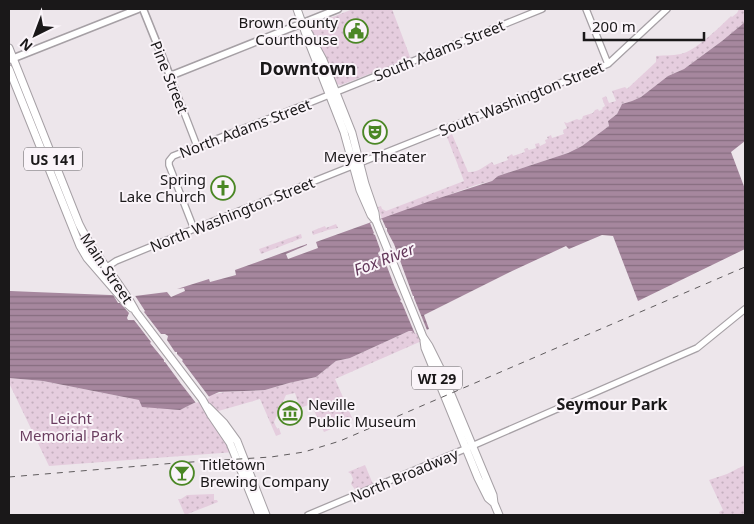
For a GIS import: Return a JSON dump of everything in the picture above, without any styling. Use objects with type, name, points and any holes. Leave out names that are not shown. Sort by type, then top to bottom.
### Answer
[{"type":"main road","points":[[11,59],[138,9]]},
{"type":"main road","name":"Pine Street","points":[[143,9],[170,76]]},
{"type":"main road","name":"WI 29","points":[[297,9],[323,60],[332,93],[353,138],[356,164],[366,185],[376,221],[424,340],[440,368],[469,447],[493,495],[499,515]]},
{"type":"main road","points":[[170,76],[338,9]]},
{"type":"main road","name":"Main Street","points":[[9,48],[11,59],[79,224],[112,286],[136,312]]},
{"type":"main road","name":"Main Street","points":[[9,68],[77,241],[87,258],[103,270],[130,299],[136,312]]},
{"type":"main road","name":"US 141","points":[[136,312],[203,401],[234,450],[259,515]]},
{"type":"main road","name":"US 141","points":[[203,401],[224,423],[236,440],[266,515]]},
{"type":"street","name":"South Adams Street","points":[[332,93],[542,9]]},
{"type":"street","points":[[586,9],[608,64]]},
{"type":"street","name":"South Washington Street","points":[[356,164],[608,64],[668,9]]},
{"type":"street","name":"Pine Street","points":[[170,76],[197,146]]},
{"type":"street","name":"North Adams Street","points":[[194,229],[169,164],[173,156],[332,93]]},
{"type":"street","name":"North Washington Street","points":[[103,270],[116,261],[356,164]]},
{"type":"street","name":"North Broadway","points":[[308,515],[697,348],[745,309]]},
{"type":"green space","points":[[353,9],[392,9],[410,57],[341,85],[336,84],[311,29],[315,24]]},
{"type":"green space","points":[[739,9],[745,9],[745,22],[684,69],[668,76],[641,97],[622,104],[617,114],[608,121],[609,126],[582,146],[568,153],[498,176],[492,181],[382,219],[378,207],[381,206],[386,211],[464,181],[447,137],[452,134],[468,172],[478,170],[492,162],[494,165],[508,160],[507,157],[512,154],[513,156],[525,152],[524,149],[536,148],[535,144],[539,143],[540,146],[546,143],[545,140],[551,135],[552,138],[564,134],[563,130],[567,128],[564,122],[582,119],[583,116],[593,113],[595,110],[603,109],[605,106],[602,98],[606,96],[609,103],[616,101],[612,91],[625,87],[627,89],[656,62],[656,56],[678,55],[696,47],[731,16],[737,13]]},
{"type":"green space","points":[[336,224],[338,228],[313,235],[312,231]]},
{"type":"green space","points":[[301,234],[302,238],[261,254],[259,249]]},
{"type":"green space","name":"Leicht Memorial Park","points":[[409,331],[421,332],[424,340],[335,379],[353,420],[324,432],[311,404],[300,408],[295,393],[286,395],[274,422],[281,434],[276,436],[260,399],[215,412],[235,452],[49,466],[9,383],[9,378],[43,381],[180,410],[210,395],[225,392],[265,390],[316,377],[336,361],[350,358]]},
{"type":"green space","points":[[365,465],[373,484],[356,491],[351,484],[353,479],[351,474],[348,472]]},
{"type":"green space","points":[[745,465],[745,515],[720,515],[719,512],[723,510],[709,480]]},
{"type":"green space","points":[[214,494],[214,500],[218,502],[185,515],[178,499],[187,495]]},
{"type":"water","name":"Fox River","points":[[745,22],[745,141],[731,152],[745,189],[745,249],[638,301],[613,236],[602,235],[569,249],[566,246],[424,315],[429,329],[415,334],[409,331],[350,358],[336,361],[316,377],[265,390],[219,392],[180,410],[142,407],[139,400],[43,381],[9,378],[9,291],[135,296],[167,292],[171,297],[185,291],[184,288],[177,289],[209,279],[210,282],[236,275],[235,270],[307,244],[286,254],[288,259],[318,248],[316,242],[492,181],[498,176],[568,153],[582,146],[609,126],[608,121],[617,114],[622,104],[641,97],[668,76],[684,69]]},
{"type":"pier","points":[[382,219],[394,244],[427,330],[415,334],[383,256],[379,256],[380,249],[370,223]]},
{"type":"pier","points":[[112,293],[134,294],[144,312],[161,334],[168,336],[167,340],[175,352],[177,352],[210,398],[196,403],[134,320],[128,320],[129,313],[118,303]]},
{"type":"railway","points":[[9,477],[271,457],[304,452],[340,441],[745,267]]},
{"type":"place","name":"Brown County Courthouse","points":[[356,31]]},
{"type":"place","name":"Meyer Theater","points":[[375,132]]},
{"type":"place","name":"Spring Lake Church","points":[[223,188]]},
{"type":"place","name":"Neville Public Museum","points":[[290,413]]},
{"type":"place","name":"Titletown Brewing Company","points":[[182,473]]},
{"type":"district","name":"Downtown","points":[[308,68]]},
{"type":"district","name":"Seymour Park","points":[[612,404]]}]
